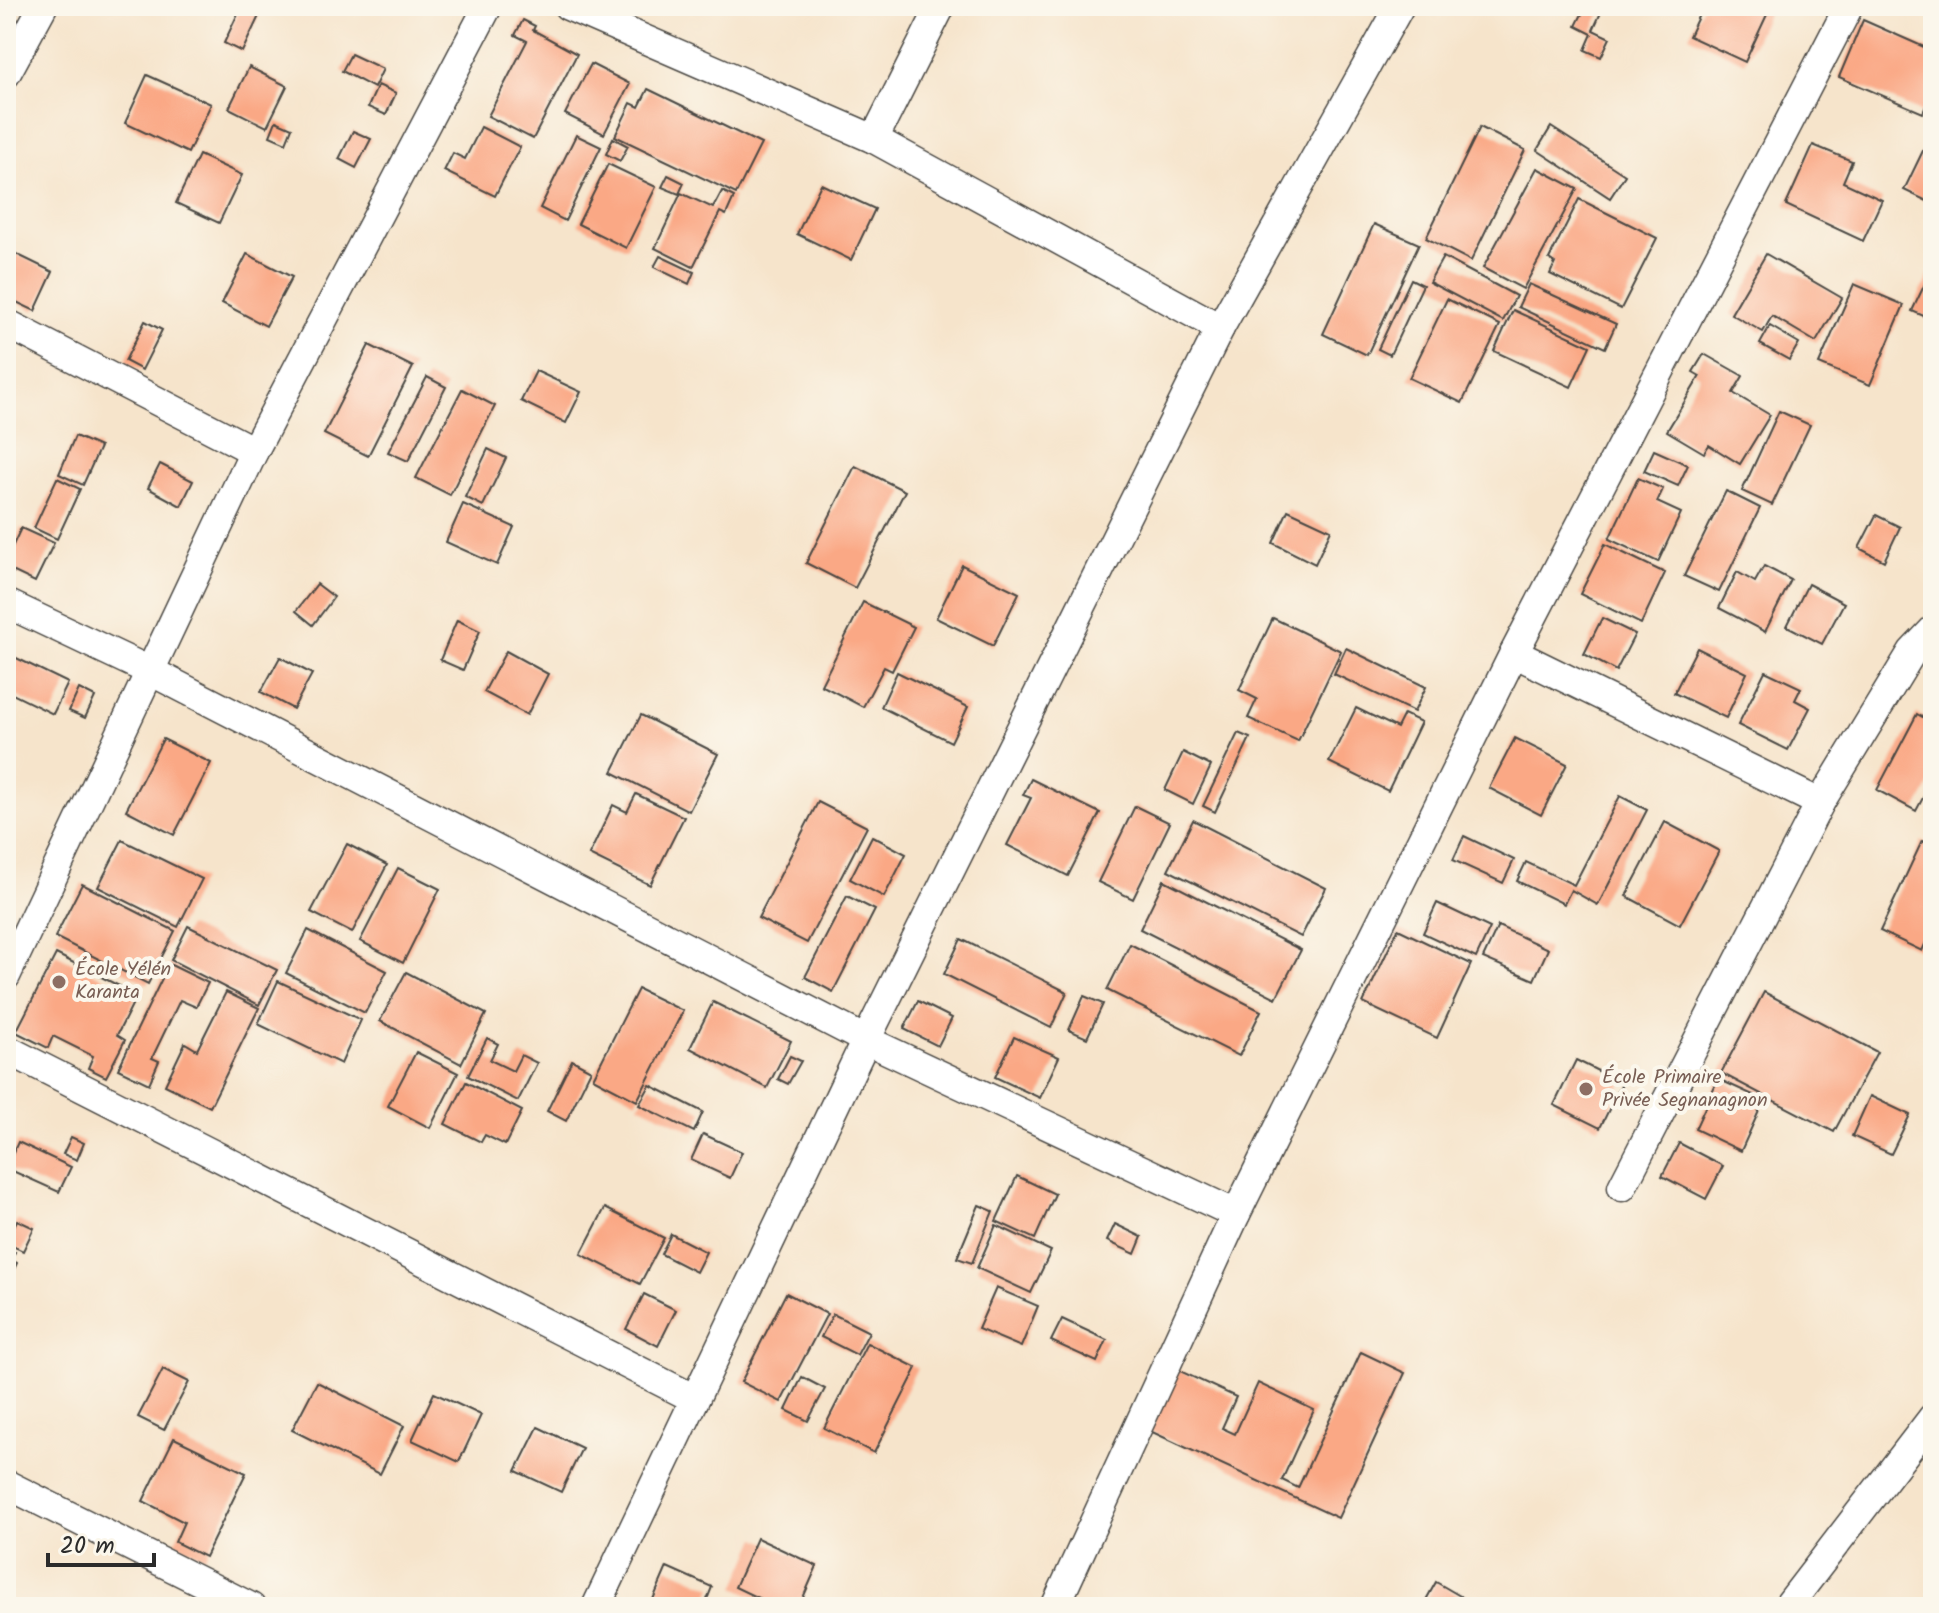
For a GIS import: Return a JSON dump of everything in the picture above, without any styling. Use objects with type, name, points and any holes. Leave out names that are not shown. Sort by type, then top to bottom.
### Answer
[{"type":"street","points":[[6,74],[43,6]]},
{"type":"street","points":[[6,976],[254,451],[488,6]]},
{"type":"street","points":[[568,6],[874,139],[1220,328]]},
{"type":"street","points":[[874,139],[941,6]]},
{"type":"street","points":[[596,1607],[866,1040],[1220,328],[1400,6]]},
{"type":"street","points":[[1055,1607],[1236,1214],[1514,653],[1849,6]]},
{"type":"street","points":[[6,323],[254,451]]},
{"type":"street","points":[[6,603],[152,672],[866,1040],[1236,1214]]},
{"type":"street","points":[[1622,1187],[1820,803],[1912,652],[1933,630]]},
{"type":"street","points":[[1514,653],[1820,803]]},
{"type":"street","points":[[6,1049],[695,1399]]},
{"type":"street","points":[[1787,1607],[1933,1417]]},
{"type":"street","points":[[6,1484],[251,1607]]},
{"type":"building","points":[[1586,6],[1604,6],[1593,30],[1610,38],[1601,57],[1585,50],[1592,34],[1576,26]]},
{"type":"building","points":[[1703,6],[1771,6],[1745,62],[1689,36]]},
{"type":"building","points":[[241,7],[259,16],[242,52],[224,43]]},
{"type":"building","points":[[523,20],[535,26],[533,30],[577,54],[533,139],[488,116],[527,41],[515,35]]},
{"type":"building","points":[[1863,20],[1933,51],[1933,89],[1923,113],[1839,77]]},
{"type":"building","points":[[351,54],[383,69],[374,88],[342,71]]},
{"type":"building","points":[[591,64],[630,84],[604,134],[565,114]]},
{"type":"building","points":[[249,67],[287,86],[267,127],[229,108]]},
{"type":"building","points":[[147,75],[211,104],[188,153],[125,123]]},
{"type":"building","points":[[378,85],[396,93],[386,115],[368,107]]},
{"type":"building","points":[[648,89],[761,144],[736,194],[615,136],[631,103],[639,107]]},
{"type":"building","points":[[276,121],[292,128],[286,143],[270,136]]},
{"type":"building","points":[[481,127],[520,147],[495,196],[444,171],[453,153],[465,159]]},
{"type":"building","points":[[1480,127],[1525,150],[1471,261],[1426,238]]},
{"type":"building","points":[[1551,127],[1625,175],[1610,198],[1537,150]]},
{"type":"building","points":[[1933,130],[1933,204],[1904,190]]},
{"type":"building","points":[[353,131],[371,139],[356,168],[339,159]]},
{"type":"building","points":[[576,135],[601,147],[565,221],[540,208]]},
{"type":"building","points":[[613,138],[628,146],[620,161],[606,154]]},
{"type":"building","points":[[1813,145],[1852,161],[1843,182],[1882,200],[1863,241],[1786,205]]},
{"type":"building","points":[[199,155],[242,175],[219,223],[176,203]]},
{"type":"building","points":[[608,164],[656,187],[626,248],[578,224]]},
{"type":"building","points":[[1537,168],[1577,189],[1523,289],[1483,268]]},
{"type":"building","points":[[668,175],[684,183],[679,194],[662,187]]},
{"type":"building","points":[[821,184],[875,209],[851,260],[797,234]]},
{"type":"building","points":[[722,191],[734,197],[726,215],[720,212],[693,267],[655,248],[681,193],[713,208]]},
{"type":"building","points":[[1579,199],[1657,238],[1621,309],[1550,274],[1555,263],[1549,259]]},
{"type":"building","points":[[1374,224],[1419,244],[1367,355],[1323,334]]},
{"type":"building","points":[[6,249],[53,272],[35,311],[6,297]]},
{"type":"building","points":[[247,254],[292,277],[266,326],[222,303]]},
{"type":"building","points":[[1766,254],[1842,298],[1816,342],[1772,316],[1763,332],[1731,314]]},
{"type":"building","points":[[660,256],[694,272],[689,284],[654,267]]},
{"type":"building","points":[[1443,257],[1516,296],[1503,321],[1429,282]]},
{"type":"building","points":[[1933,267],[1933,320],[1912,311]]},
{"type":"building","points":[[1411,279],[1423,285],[1390,355],[1378,349]]},
{"type":"building","points":[[1529,284],[1616,324],[1605,348],[1518,307]]},
{"type":"building","points":[[1854,284],[1904,305],[1870,385],[1819,364]]},
{"type":"building","points":[[1447,299],[1500,325],[1462,403],[1409,378]]},
{"type":"building","points":[[1513,310],[1590,346],[1571,387],[1494,351]]},
{"type":"building","points":[[145,321],[162,330],[142,370],[125,361]]},
{"type":"building","points":[[1770,326],[1799,343],[1789,360],[1760,344]]},
{"type":"building","points":[[369,345],[413,367],[368,456],[324,434]]},
{"type":"building","points":[[1704,354],[1743,376],[1733,393],[1770,415],[1740,464],[1709,445],[1704,453],[1667,431],[1700,376],[1693,372]]},
{"type":"building","points":[[536,371],[581,392],[566,423],[521,401]]},
{"type":"building","points":[[427,377],[446,387],[408,461],[388,452]]},
{"type":"building","points":[[462,389],[495,406],[450,495],[416,478]]},
{"type":"building","points":[[1779,411],[1810,425],[1772,505],[1742,491]]},
{"type":"building","points":[[75,436],[100,447],[83,485],[59,474]]},
{"type":"building","points":[[488,449],[506,458],[483,506],[465,497]]},
{"type":"building","points":[[1654,450],[1688,465],[1678,486],[1644,471]]},
{"type":"building","points":[[160,464],[193,481],[181,506],[148,488]]},
{"type":"building","points":[[855,466],[905,491],[855,588],[806,563]]},
{"type":"building","points":[[57,478],[80,489],[57,539],[34,528]]},
{"type":"building","points":[[1638,478],[1663,489],[1657,502],[1681,513],[1658,562],[1609,539]]},
{"type":"building","points":[[1726,491],[1760,508],[1719,592],[1684,576]]},
{"type":"building","points":[[463,504],[514,527],[497,565],[446,542]]},
{"type":"building","points":[[1288,510],[1331,530],[1315,564],[1273,543]]},
{"type":"building","points":[[1876,515],[1900,527],[1884,561],[1859,548]]},
{"type":"building","points":[[21,528],[54,543],[35,582],[6,568],[6,560]]},
{"type":"building","points":[[1605,544],[1665,573],[1641,624],[1580,594]]},
{"type":"building","points":[[962,565],[1019,593],[993,646],[936,618]]},
{"type":"building","points":[[1764,566],[1791,580],[1765,632],[1719,608],[1737,572],[1755,582]]},
{"type":"building","points":[[317,584],[334,597],[313,625],[296,611]]},
{"type":"building","points":[[1808,584],[1844,603],[1822,644],[1787,626]]},
{"type":"building","points":[[863,602],[914,627],[892,671],[884,667],[863,707],[821,685]]},
{"type":"building","points":[[1273,618],[1341,651],[1298,741],[1248,718],[1257,699],[1239,690]]},
{"type":"building","points":[[1602,618],[1635,634],[1616,671],[1584,654]]},
{"type":"building","points":[[457,620],[480,631],[463,670],[440,660]]},
{"type":"building","points":[[1346,648],[1426,687],[1414,712],[1334,674]]},
{"type":"building","points":[[1697,648],[1747,673],[1726,718],[1674,693]]},
{"type":"building","points":[[506,651],[548,674],[527,715],[484,692]]},
{"type":"building","points":[[6,653],[68,683],[53,714],[6,691]]},
{"type":"building","points":[[280,657],[312,674],[293,709],[261,692]]},
{"type":"building","points":[[1765,671],[1801,688],[1795,700],[1810,708],[1788,750],[1738,725]]},
{"type":"building","points":[[897,672],[968,707],[951,742],[881,707]]},
{"type":"building","points":[[79,689],[95,697],[85,718],[69,711]]},
{"type":"building","points":[[1356,708],[1397,728],[1404,714],[1421,722],[1388,791],[1329,762]]},
{"type":"building","points":[[1917,714],[1933,723],[1933,779],[1916,811],[1877,790]]},
{"type":"building","points":[[641,715],[718,754],[689,811],[612,772]]},
{"type":"building","points":[[1238,733],[1250,738],[1215,812],[1203,806]]},
{"type":"building","points":[[1515,738],[1567,764],[1541,815],[1489,788]]},
{"type":"building","points":[[163,739],[211,763],[174,835],[126,810]]},
{"type":"building","points":[[1183,752],[1211,766],[1193,804],[1165,790]]},
{"type":"building","points":[[1031,779],[1100,813],[1068,876],[1007,845],[1031,798],[1023,795]]},
{"type":"building","points":[[636,794],[684,817],[650,885],[589,855],[613,805],[627,812]]},
{"type":"building","points":[[1620,796],[1647,810],[1598,905],[1571,890],[1564,904],[1517,881],[1526,862],[1574,885]]},
{"type":"building","points":[[818,802],[867,827],[807,943],[758,918]]},
{"type":"building","points":[[1135,806],[1170,823],[1133,899],[1098,882]]},
{"type":"building","points":[[1193,820],[1326,888],[1301,937],[1168,870]]},
{"type":"building","points":[[1665,822],[1719,851],[1680,925],[1626,896]]},
{"type":"building","points":[[872,836],[906,854],[884,897],[850,879]]},
{"type":"building","points":[[1464,836],[1514,860],[1503,883],[1453,860]]},
{"type":"building","points":[[122,840],[202,879],[178,927],[98,887]]},
{"type":"building","points":[[1922,841],[1933,846],[1933,927],[1922,951],[1880,931]]},
{"type":"building","points":[[347,844],[387,865],[352,933],[311,912]]},
{"type":"building","points":[[398,868],[440,889],[403,963],[360,941]]},
{"type":"building","points":[[1164,880],[1301,950],[1276,998],[1140,929]]},
{"type":"building","points":[[82,884],[175,931],[148,984],[55,937]]},
{"type":"building","points":[[847,896],[875,910],[833,992],[805,977]]},
{"type":"building","points":[[1437,903],[1490,928],[1476,958],[1423,933]]},
{"type":"building","points":[[188,926],[277,970],[259,1005],[171,960]]},
{"type":"building","points":[[1498,926],[1548,949],[1534,980],[1483,958]]},
{"type":"building","points":[[1398,929],[1471,964],[1437,1038],[1363,1003]]},
{"type":"building","points":[[308,930],[387,971],[365,1013],[286,973]]},
{"type":"building","points":[[961,939],[1067,992],[1051,1028],[944,974]]},
{"type":"building","points":[[1130,944],[1261,1011],[1239,1056],[1107,990]]},
{"type":"building","points":[[56,954],[137,995],[117,1035],[125,1040],[106,1077],[88,1068],[93,1056],[53,1036],[48,1048],[16,1032]]},
{"type":"building","points":[[169,964],[208,983],[196,1007],[180,1000],[152,1058],[159,1061],[149,1084],[118,1069]]},
{"type":"building","points":[[406,972],[486,1014],[461,1064],[380,1021]]},
{"type":"building","points":[[278,981],[361,1020],[341,1064],[258,1024]]},
{"type":"building","points":[[638,989],[683,1011],[637,1101],[593,1078]]},
{"type":"building","points":[[226,992],[259,1008],[210,1107],[165,1085],[185,1043],[197,1050]]},
{"type":"building","points":[[1764,992],[1877,1052],[1834,1132],[1721,1073]]},
{"type":"building","points":[[1084,996],[1103,1004],[1087,1038],[1069,1030]]},
{"type":"building","points":[[918,1001],[952,1018],[938,1046],[904,1029]]},
{"type":"building","points":[[713,1002],[791,1041],[767,1088],[690,1048]]},
{"type":"building","points":[[1014,1037],[1059,1057],[1040,1098],[995,1077]]},
{"type":"building","points":[[487,1038],[498,1044],[490,1060],[513,1071],[521,1055],[537,1063],[518,1101],[468,1076]]},
{"type":"building","points":[[416,1052],[458,1073],[430,1128],[388,1106]]},
{"type":"building","points":[[790,1056],[801,1061],[788,1084],[778,1079]]},
{"type":"building","points":[[572,1060],[591,1070],[566,1121],[547,1111]]},
{"type":"building","points":[[1576,1060],[1622,1083],[1600,1128],[1554,1105]]},
{"type":"building","points":[[1718,1079],[1764,1100],[1741,1151],[1695,1129]]},
{"type":"building","points":[[466,1082],[522,1111],[505,1145],[485,1135],[481,1142],[445,1124]]},
{"type":"building","points":[[650,1085],[703,1112],[694,1132],[639,1105]]},
{"type":"building","points":[[1870,1096],[1910,1115],[1891,1154],[1852,1136]]},
{"type":"building","points":[[703,1134],[742,1152],[730,1178],[691,1160]]},
{"type":"building","points":[[71,1137],[84,1143],[77,1160],[63,1154]]},
{"type":"building","points":[[18,1142],[71,1167],[59,1192],[6,1168]]},
{"type":"building","points":[[1679,1143],[1723,1166],[1706,1199],[1662,1176]]},
{"type":"building","points":[[1017,1176],[1055,1194],[1035,1239],[996,1221]]},
{"type":"building","points":[[979,1205],[993,1211],[972,1263],[957,1258]]},
{"type":"building","points":[[605,1208],[664,1238],[640,1284],[581,1254]]},
{"type":"building","points":[[17,1220],[34,1228],[23,1251],[6,1243]]},
{"type":"building","points":[[1115,1224],[1142,1237],[1135,1254],[1107,1241]]},
{"type":"building","points":[[996,1225],[1051,1251],[1031,1293],[977,1268]]},
{"type":"building","points":[[671,1234],[706,1252],[696,1272],[661,1254]]},
{"type":"building","points":[[6,1248],[15,1252],[11,1260],[17,1263],[6,1286]]},
{"type":"building","points":[[996,1288],[1038,1306],[1021,1347],[978,1329]]},
{"type":"building","points":[[786,1293],[827,1314],[781,1402],[741,1382]]},
{"type":"building","points":[[644,1294],[676,1310],[658,1346],[626,1329]]},
{"type":"building","points":[[833,1314],[869,1332],[857,1355],[821,1337]]},
{"type":"building","points":[[1062,1319],[1107,1340],[1097,1362],[1051,1341]]},
{"type":"building","points":[[867,1343],[917,1368],[874,1453],[824,1428]]},
{"type":"building","points":[[1361,1352],[1405,1373],[1338,1518],[1150,1431],[1178,1370],[1236,1397],[1222,1428],[1235,1434],[1258,1383],[1314,1410],[1282,1480],[1298,1488]]},
{"type":"building","points":[[163,1369],[189,1382],[164,1430],[138,1417]]},
{"type":"building","points":[[802,1377],[825,1389],[808,1421],[786,1410]]},
{"type":"building","points":[[317,1382],[404,1426],[380,1474],[292,1430]]},
{"type":"building","points":[[434,1393],[481,1415],[459,1462],[412,1440]]},
{"type":"building","points":[[538,1427],[582,1448],[561,1492],[516,1471]]},
{"type":"building","points":[[174,1438],[246,1473],[205,1557],[175,1542],[184,1522],[143,1501]]},
{"type":"building","points":[[757,1538],[817,1566],[799,1607],[777,1607],[735,1587]]},
{"type":"building","points":[[667,1567],[712,1587],[704,1607],[651,1604]]},
{"type":"building","points":[[1436,1582],[1479,1607],[1422,1607]]},
{"type":"place","name":"École Yélén Karanta","points":[[59,982]]},
{"type":"place","name":"École Primaire Privée Segnanagnon","points":[[1586,1089]]}]
